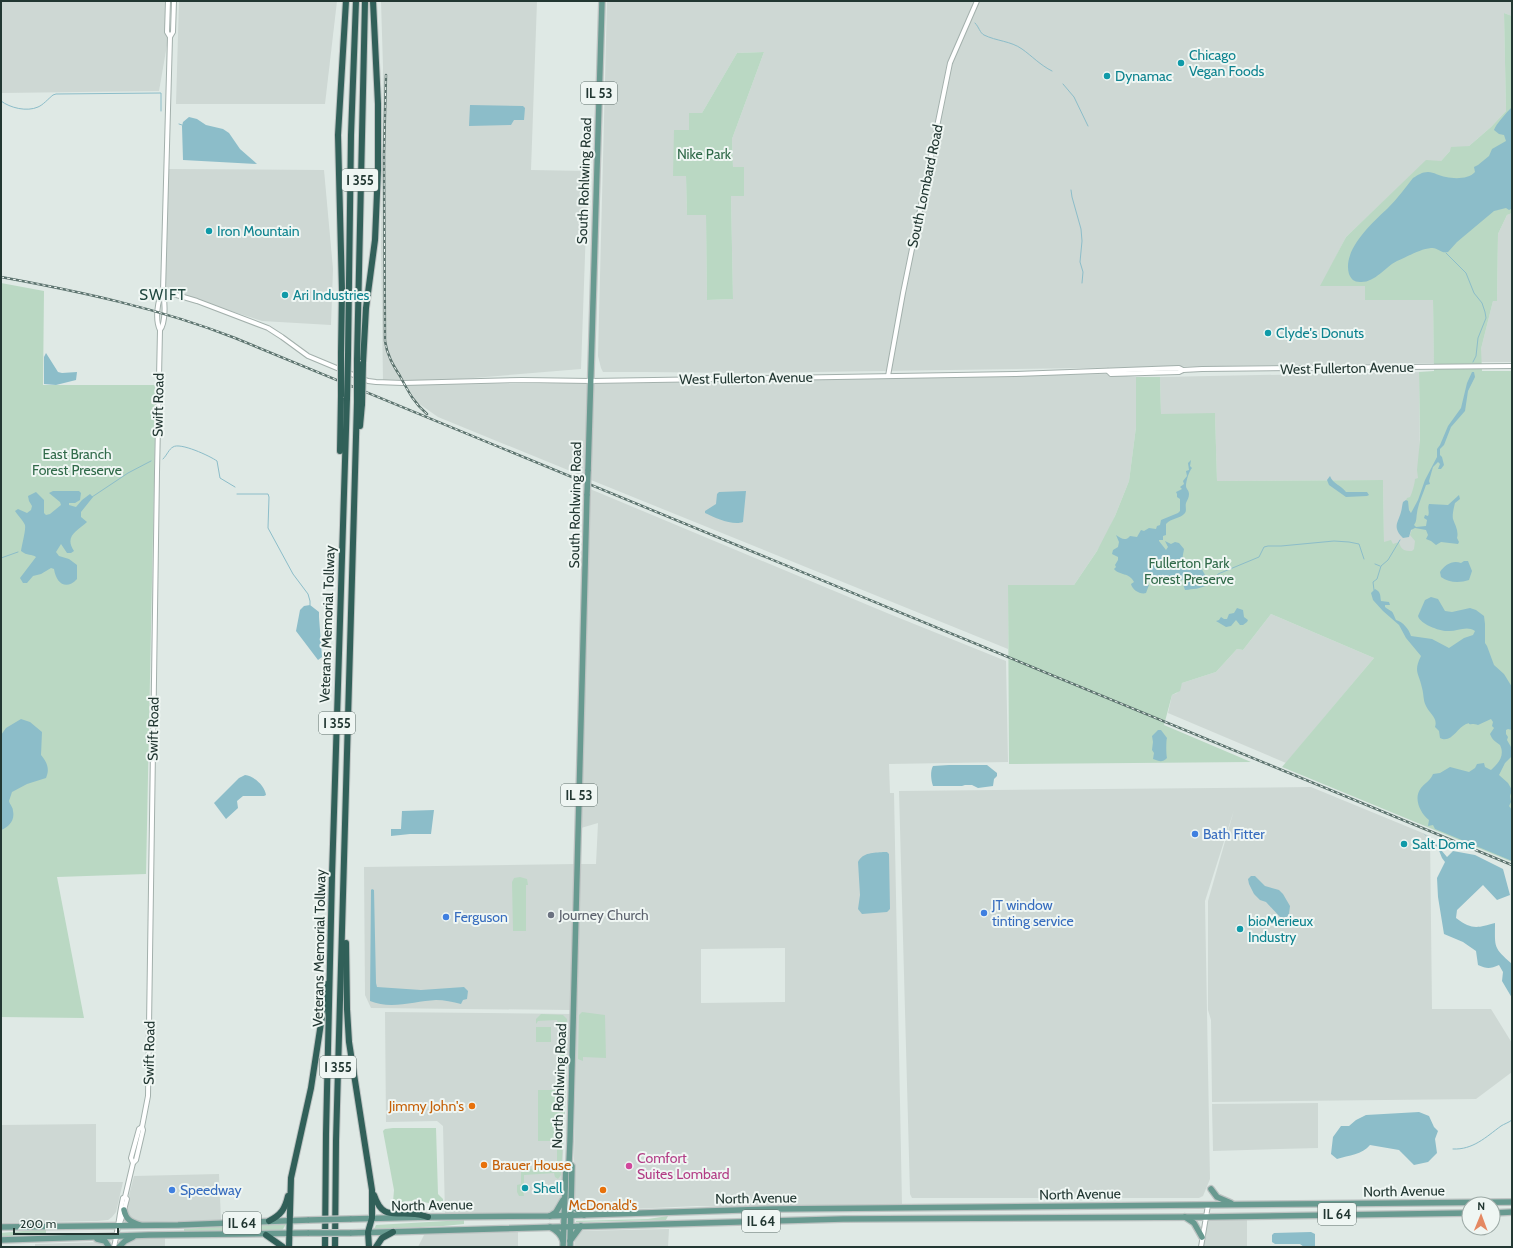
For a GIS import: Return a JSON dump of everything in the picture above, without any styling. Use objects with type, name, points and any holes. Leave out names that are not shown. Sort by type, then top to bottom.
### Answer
[{"type":"highway","points":[[344,397],[341,353],[342,291],[338,135],[346,1]]},
{"type":"highway","name":"Veterans Memorial Tollway","points":[[325,1247],[326,1134],[343,496],[344,397],[348,356],[351,135],[356,1]]},
{"type":"highway","name":"Veterans Memorial Tollway","points":[[335,1247],[336,1141],[343,887],[356,456],[359,403],[365,1]]},
{"type":"highway","points":[[360,361],[375,240],[378,170],[378,104],[373,1]]},
{"type":"highway","points":[[343,887],[349,1042],[372,1190],[372,1218],[368,1232],[369,1247]]},
{"type":"highway","points":[[289,1247],[291,1178],[311,1088],[322,1021],[331,950]]},
{"type":"highway","points":[[269,1221],[281,1214],[286,1204],[290,1189]]},
{"type":"highway","points":[[372,1190],[378,1206],[388,1213],[415,1214],[428,1217]]},
{"type":"highway","points":[[376,1247],[382,1238],[393,1232]]},
{"type":"highway","points":[[266,1235],[283,1247]]},
{"type":"main road","name":"South Rohlwing Road","points":[[574,1010],[587,494],[602,1]]},
{"type":"main road","name":"North Rohlwing Road","points":[[567,1216],[571,1200],[572,1166],[570,1163],[574,1010]]},
{"type":"main road","name":"North Rohlwing Road","points":[[567,1216],[565,1194],[566,1166],[570,1163]]},
{"type":"main road","points":[[1212,1189],[1217,1197],[1235,1205]]},
{"type":"main road","points":[[548,1216],[556,1212],[562,1203],[565,1194]]},
{"type":"main road","points":[[571,1200],[574,1208],[584,1215]]},
{"type":"main road","name":"North Avenue","points":[[1,1227],[118,1227],[290,1220],[567,1216],[774,1209],[1512,1202]]},
{"type":"main road","points":[[124,1210],[129,1221],[140,1225],[152,1226]]},
{"type":"main road","points":[[1501,1213],[1512,1212]]},
{"type":"main road","points":[[670,1224],[674,1213]]},
{"type":"main road","name":"North Avenue","points":[[1,1240],[116,1236],[393,1232],[548,1226],[904,1218],[1206,1217],[1461,1213]]},
{"type":"main road","name":"IL 53","points":[[567,1216],[570,1226],[570,1244]]},
{"type":"main road","name":"IL 53","points":[[563,1246],[564,1226],[567,1216]]},
{"type":"main road","points":[[1184,1217],[1194,1222],[1202,1237]]},
{"type":"main road","points":[[548,1226],[558,1232],[562,1237],[563,1246]]},
{"type":"main road","points":[[570,1244],[581,1226]]},
{"type":"main road","points":[[119,1247],[125,1241],[135,1236]]},
{"type":"main road","points":[[93,1237],[105,1241],[109,1247]]},
{"type":"street","points":[[168,1],[167,32],[170,37],[173,32],[174,1]]},
{"type":"street","name":"South Lombard Road","points":[[888,376],[903,293],[950,63],[977,1]]},
{"type":"street","name":"Swift Road","points":[[118,1227],[122,1220],[126,1199],[125,1197],[143,1130],[142,1127],[146,1107],[149,1071],[153,688],[160,330],[158,326],[159,298],[163,291],[170,37]]},
{"type":"street","name":"West Fullerton Avenue","points":[[163,291],[252,322],[276,333],[308,356],[368,381],[385,383],[888,376],[1179,368],[1182,370],[1512,366]]},
{"type":"street","name":"Swift Road","points":[[114,1247],[122,1198],[125,1197]]},
{"type":"street","points":[[1200,1247],[1208,1205]]},
{"type":"shaded area","points":[[1,1],[169,1],[168,39],[159,91],[1,93]]},
{"type":"shaded area","points":[[179,1],[337,1],[325,104],[176,104]]},
{"type":"shaded area","points":[[381,1],[537,1],[531,170],[588,171],[581,369],[461,379],[383,381],[381,247],[383,67]]},
{"type":"shaded area","points":[[607,1],[1512,1],[1512,16],[1504,13],[1506,111],[1491,127],[1469,146],[1450,151],[1441,161],[1426,161],[1346,237],[1321,286],[1365,286],[1365,300],[1433,299],[1434,363],[742,373],[603,372],[598,356]],"holes":[[[764,52],[732,139],[733,167],[744,167],[744,195],[731,196],[733,299],[707,300],[706,215],[687,215],[686,176],[689,130],[702,113],[737,53]]]},
{"type":"shaded area","points":[[167,169],[324,170],[333,269],[331,325],[262,321],[164,290]]},
{"type":"shaded area","points":[[1512,213],[1512,362],[1481,362],[1481,349],[1493,301],[1497,301],[1498,234],[1507,215]]},
{"type":"shaded area","points":[[1419,372],[1421,551],[1384,551],[1383,480],[1217,481],[1215,414],[1161,414],[1160,377]]},
{"type":"shaded area","points":[[1106,374],[1136,377],[1136,427],[1129,481],[1103,542],[1074,585],[1008,585],[1008,649],[591,480],[594,384]]},
{"type":"shaded area","points":[[588,383],[585,477],[438,417],[418,403],[406,385]]},
{"type":"shaded area","points":[[590,489],[1006,661],[1008,762],[889,764],[890,793],[894,793],[902,1205],[772,1209],[697,1206],[586,1211],[576,1206],[574,1158],[580,864],[596,864],[598,823],[581,828]],"holes":[[[785,948],[785,1002],[701,1003],[701,949]]]},
{"type":"shaded area","points":[[1271,614],[1374,658],[1286,763],[1168,713],[1172,695],[1177,693],[1182,683],[1216,672],[1237,649],[1243,650]]},
{"type":"shaded area","points":[[1311,787],[1430,836],[1432,1009],[1491,1009],[1512,1043],[1512,1072],[1476,1099],[1212,1102],[1211,1020],[1208,1010],[1208,901],[1234,810],[1205,901],[1210,1179],[1203,1196],[1199,1198],[912,1198],[910,1194],[899,791]]},
{"type":"shaded area","points":[[576,864],[571,1010],[371,1008],[365,995],[364,867]]},
{"type":"shaded area","points":[[385,1012],[572,1014],[567,1065],[561,1197],[560,1205],[555,1211],[546,1213],[445,1215],[443,1126],[437,1121],[386,1122]]},
{"type":"shaded area","points":[[1318,1103],[1318,1148],[1213,1151],[1212,1104]]},
{"type":"shaded area","points":[[96,1124],[96,1182],[123,1182],[116,1212],[112,1217],[108,1220],[97,1221],[1,1223],[1,1125]]},
{"type":"shaded area","points":[[219,1174],[221,1220],[141,1222],[130,1219],[126,1211],[134,1176]]},
{"type":"shaded area","points":[[1207,1218],[1247,1218],[1247,1247],[1202,1247]]},
{"type":"shaded area","points":[[669,1229],[668,1247],[574,1247],[576,1235],[579,1231]]},
{"type":"shaded area","points":[[518,1232],[518,1247],[418,1247],[425,1233]]},
{"type":"shaded area","points":[[165,1236],[165,1247],[120,1247],[126,1242],[136,1238]]},
{"type":"shaded area","points":[[104,1243],[107,1247],[35,1247],[35,1244]]},
{"type":"green space","name":"Fullerton Park Forest Preserve","points":[[1504,13],[1512,16],[1512,213],[1507,215],[1498,234],[1497,301],[1493,301],[1481,349],[1482,371],[1512,371],[1512,862],[1282,767],[1374,658],[1271,614],[1243,650],[1237,649],[1216,672],[1182,683],[1180,691],[1172,695],[1164,725],[1251,762],[1009,764],[1008,585],[1074,585],[1097,551],[1115,516],[1129,481],[1136,427],[1136,377],[1160,377],[1161,414],[1215,413],[1217,481],[1383,480],[1384,542],[1391,540],[1393,544],[1399,542],[1401,547],[1405,550],[1412,551],[1414,549],[1415,541],[1410,535],[1414,524],[1406,500],[1411,495],[1415,479],[1418,478],[1417,470],[1420,440],[1419,372],[1434,371],[1433,300],[1365,300],[1365,286],[1320,286],[1346,237],[1426,160],[1441,161],[1450,151],[1451,147],[1469,146],[1491,127],[1506,111]]},
{"type":"green space","name":"Nike Park","points":[[764,52],[732,139],[733,167],[744,167],[744,196],[731,196],[733,299],[707,300],[706,215],[687,215],[686,176],[673,176],[674,130],[689,130],[689,113],[702,113],[737,53]]},
{"type":"green space","name":"East Branch Forest Preserve","points":[[1,283],[44,291],[43,385],[156,385],[146,874],[57,877],[84,1018],[1,1017]]},
{"type":"green space","points":[[520,877],[527,879],[528,885],[526,885],[526,931],[513,931],[512,882],[514,878]]},
{"type":"green space","points":[[582,1012],[605,1015],[606,1058],[583,1057],[583,1061],[578,1059],[579,1015]]},
{"type":"green space","points":[[541,1014],[563,1015],[567,1019],[566,1088],[561,1175],[558,1179],[555,1177],[554,1173],[524,1175],[524,1184],[522,1184],[524,1196],[519,1196],[517,1192],[517,1185],[521,1184],[521,1169],[553,1168],[553,1165],[557,1165],[557,1143],[554,1143],[554,1141],[538,1141],[538,1090],[556,1090],[560,1023],[558,1023],[557,1020],[538,1021],[536,1024],[536,1019]]},
{"type":"green space","points":[[536,1027],[551,1027],[551,1042],[536,1042]]},
{"type":"green space","points":[[436,1128],[438,1194],[443,1199],[443,1203],[433,1204],[419,1201],[406,1201],[400,1204],[393,1202],[394,1190],[383,1131],[385,1129]]},
{"type":"green space","points":[[668,1216],[666,1220],[576,1222],[648,1219]]},
{"type":"green space","points":[[464,1220],[464,1224],[374,1229],[376,1225]]},
{"type":"green space","points":[[286,1224],[282,1231],[184,1232],[184,1229]]},
{"type":"green space","points":[[46,1229],[46,1233],[1,1237],[1,1233]]},
{"type":"water","points":[[470,105],[523,106],[525,108],[524,120],[514,120],[511,125],[469,126]]},
{"type":"water","points":[[1512,107],[1511,209],[1509,210],[1506,208],[1494,211],[1457,242],[1448,252],[1443,252],[1436,248],[1422,250],[1397,261],[1370,280],[1360,282],[1353,280],[1349,274],[1348,265],[1354,247],[1367,229],[1391,205],[1413,178],[1422,173],[1428,172],[1453,178],[1462,178],[1475,172],[1474,167],[1489,156],[1492,149],[1506,141],[1504,135],[1499,134],[1494,130],[1499,121]]},
{"type":"water","points":[[189,117],[197,119],[206,125],[223,129],[229,133],[240,149],[257,164],[183,160],[182,126],[183,122]]},
{"type":"water","points":[[46,353],[58,372],[77,372],[76,380],[56,385],[44,384],[44,357]]},
{"type":"water","points":[[1472,372],[1474,372],[1475,377],[1468,391],[1465,411],[1451,427],[1444,445],[1440,449],[1440,455],[1444,465],[1441,469],[1438,469],[1440,464],[1438,462],[1433,467],[1429,481],[1430,484],[1426,485],[1418,506],[1414,525],[1416,527],[1426,526],[1427,520],[1424,518],[1425,515],[1428,516],[1429,504],[1448,505],[1459,495],[1460,499],[1455,503],[1453,519],[1459,542],[1458,544],[1441,542],[1436,545],[1426,539],[1428,535],[1426,530],[1415,528],[1411,530],[1409,537],[1403,538],[1398,531],[1397,522],[1403,502],[1406,500],[1408,501],[1409,510],[1411,513],[1437,457],[1437,449],[1448,426],[1461,408],[1467,383]]},
{"type":"water","points":[[1191,460],[1190,466],[1192,468],[1186,484],[1189,494],[1186,503],[1186,512],[1166,524],[1166,535],[1163,536],[1163,540],[1159,541],[1166,550],[1168,547],[1165,541],[1171,544],[1175,542],[1179,543],[1184,549],[1184,562],[1188,564],[1199,564],[1206,577],[1208,585],[1185,590],[1183,584],[1185,583],[1185,580],[1174,580],[1172,583],[1167,584],[1167,577],[1158,579],[1148,574],[1146,576],[1146,584],[1149,585],[1146,593],[1139,593],[1132,586],[1131,584],[1134,582],[1130,577],[1119,573],[1114,569],[1118,560],[1118,557],[1112,554],[1113,550],[1118,547],[1119,542],[1116,535],[1125,539],[1130,536],[1137,537],[1141,530],[1144,531],[1149,528],[1156,529],[1157,526],[1160,525],[1161,520],[1180,511],[1180,499],[1177,497],[1176,492],[1182,489],[1180,487],[1184,484],[1183,481],[1187,476],[1186,471],[1189,470],[1188,463]]},
{"type":"water","points":[[1330,476],[1333,481],[1346,492],[1367,492],[1369,495],[1346,497],[1329,485],[1327,480]]},
{"type":"water","points":[[53,491],[79,491],[81,493],[80,500],[75,503],[69,503],[69,505],[76,507],[90,494],[93,497],[81,512],[81,517],[87,522],[73,534],[71,538],[71,546],[74,551],[67,553],[61,544],[56,552],[59,556],[69,559],[77,565],[77,579],[73,583],[65,585],[62,584],[57,578],[54,569],[51,568],[41,574],[33,576],[27,583],[23,583],[20,578],[36,557],[25,554],[21,551],[25,525],[15,511],[18,509],[27,513],[31,510],[32,506],[28,496],[36,492],[44,500],[44,513],[46,515],[50,514],[61,505],[60,502],[49,493]]},
{"type":"water","points":[[746,491],[743,522],[729,522],[705,513],[705,511],[716,504],[717,494],[719,492]]},
{"type":"water","points":[[1468,561],[1472,571],[1469,580],[1455,582],[1441,577],[1440,572],[1446,565],[1455,562],[1461,563]]},
{"type":"water","points":[[1375,589],[1380,595],[1381,601],[1389,602],[1390,605],[1385,605],[1385,607],[1392,612],[1396,620],[1405,626],[1411,636],[1432,639],[1449,648],[1464,638],[1473,635],[1475,631],[1472,629],[1465,629],[1444,631],[1422,622],[1418,616],[1425,600],[1431,597],[1438,599],[1445,611],[1452,612],[1470,608],[1476,610],[1484,616],[1485,643],[1494,665],[1504,674],[1512,687],[1512,730],[1506,730],[1506,734],[1508,737],[1507,740],[1511,747],[1512,756],[1505,763],[1499,775],[1508,783],[1512,790],[1510,796],[1511,802],[1509,806],[1512,810],[1512,861],[1435,829],[1433,825],[1428,826],[1429,820],[1420,809],[1418,796],[1421,788],[1433,774],[1440,773],[1450,767],[1469,772],[1475,768],[1477,764],[1484,763],[1485,767],[1491,770],[1500,759],[1502,752],[1500,745],[1490,734],[1494,728],[1492,726],[1493,722],[1491,719],[1478,725],[1469,723],[1466,724],[1451,737],[1447,739],[1440,738],[1439,731],[1435,727],[1435,719],[1425,704],[1421,683],[1417,672],[1417,666],[1421,656],[1406,638],[1399,625],[1373,600],[1371,593]]},
{"type":"water","points":[[310,605],[319,612],[322,657],[318,660],[296,631],[300,610],[304,606]]},
{"type":"water","points":[[1237,608],[1243,610],[1244,617],[1248,620],[1243,625],[1240,625],[1236,620],[1231,626],[1226,627],[1216,621],[1221,617],[1227,619],[1229,614],[1234,613]]},
{"type":"water","points":[[21,719],[30,722],[42,732],[41,755],[45,760],[48,772],[46,778],[27,784],[12,792],[9,801],[13,810],[13,817],[9,825],[1,830],[1,735],[6,728]]},
{"type":"water","points":[[1158,730],[1161,730],[1167,738],[1167,758],[1162,761],[1153,759],[1154,753],[1152,750],[1152,736]]},
{"type":"water","points":[[987,765],[997,773],[997,776],[994,779],[993,786],[978,788],[972,785],[933,786],[931,770],[933,766]]},
{"type":"water","points":[[245,775],[252,777],[258,782],[264,788],[266,795],[243,796],[237,801],[238,808],[226,819],[214,803],[239,778]]},
{"type":"water","points":[[434,810],[431,834],[391,836],[391,829],[401,829],[402,811]]},
{"type":"water","points":[[1423,833],[1436,844],[1447,857],[1453,851],[1475,855],[1503,869],[1510,895],[1497,900],[1483,885],[1457,910],[1456,918],[1466,925],[1475,927],[1495,923],[1496,946],[1501,954],[1512,964],[1512,998],[1502,981],[1503,972],[1499,965],[1488,968],[1478,965],[1476,951],[1463,942],[1444,934],[1438,897],[1437,878],[1445,862],[1438,848]]},
{"type":"water","points":[[887,852],[889,854],[890,909],[887,912],[862,914],[858,909],[860,895],[858,862],[863,856],[872,853]]},
{"type":"water","points":[[1251,876],[1255,876],[1265,886],[1279,890],[1283,894],[1290,906],[1289,914],[1286,918],[1280,917],[1266,902],[1260,900],[1254,894],[1248,879]]},
{"type":"water","points":[[372,889],[374,890],[377,987],[421,990],[464,987],[468,991],[467,999],[463,1000],[461,1004],[436,1000],[386,1005],[370,1001]]},
{"type":"water","points":[[1419,1112],[1429,1116],[1434,1127],[1438,1131],[1435,1139],[1437,1153],[1428,1162],[1414,1165],[1399,1150],[1370,1145],[1359,1153],[1337,1159],[1331,1154],[1333,1137],[1341,1126],[1349,1126],[1356,1120],[1366,1115]]},
{"type":"water","points":[[1311,1232],[1315,1234],[1315,1247],[1304,1247],[1300,1244],[1275,1244],[1272,1242],[1272,1235],[1274,1233]]},
{"type":"waterway","points":[[975,23],[984,35],[1018,46],[1052,71]]},
{"type":"waterway","points":[[1063,84],[1074,97],[1088,126]]},
{"type":"waterway","points":[[1,101],[14,107],[29,109],[40,106],[56,94],[161,93],[161,111]]},
{"type":"waterway","points":[[1071,190],[1081,229],[1082,241],[1080,262],[1083,272],[1082,283]]},
{"type":"waterway","points":[[1446,253],[1466,273],[1474,293],[1482,303],[1485,312],[1486,318],[1478,338],[1476,356],[1473,362]]},
{"type":"waterway","points":[[163,459],[173,447],[182,446],[195,450],[217,461],[220,478],[235,487]]},
{"type":"waterway","points":[[92,497],[128,473],[151,461]]},
{"type":"waterway","points":[[237,494],[268,494],[268,528],[293,574],[308,594],[310,605]]},
{"type":"waterway","points":[[1374,590],[1373,582],[1377,579],[1381,566],[1388,560],[1400,540]]},
{"type":"waterway","points":[[1208,583],[1214,580],[1218,574],[1259,557],[1264,547],[1268,546],[1334,541],[1349,542],[1359,544],[1364,559]]},
{"type":"waterway","points":[[1,558],[18,552]]},
{"type":"waterway","points":[[1375,564],[1380,566]]},
{"type":"waterway","points":[[1453,1149],[1460,1149],[1473,1145],[1512,1120]]},
{"type":"railway","points":[[386,75],[384,154],[385,341],[391,360],[409,392],[418,406],[427,414]]},
{"type":"railway","points":[[1,277],[148,309],[206,327],[235,338],[1512,865]]},
{"type":"place","name":"Chicago Vegan Foods","points":[[1181,63]]},
{"type":"place","name":"Dynamac","points":[[1107,76]]},
{"type":"place","name":"Iron Mountain","points":[[209,231]]},
{"type":"place","name":"Ari Industries","points":[[285,295]]},
{"type":"place","name":"Clyde's Donuts","points":[[1268,333]]},
{"type":"place","name":"Bath Fitter","points":[[1195,834]]},
{"type":"place","name":"Salt Dome","points":[[1404,844]]},
{"type":"place","name":"JT window tinting service","points":[[984,913]]},
{"type":"place","name":"Journey Church","points":[[551,915]]},
{"type":"place","name":"Ferguson","points":[[446,917]]},
{"type":"place","name":"bioMerieux Industry","points":[[1240,929]]},
{"type":"place","name":"Jimmy John's","points":[[472,1106]]},
{"type":"place","name":"Brauer House","points":[[484,1165]]},
{"type":"place","name":"Comfort Suites Lombard","points":[[629,1166]]},
{"type":"place","name":"Shell","points":[[525,1188]]},
{"type":"place","name":"Speedway","points":[[172,1190]]},
{"type":"place","name":"McDonald's","points":[[603,1190]]},
{"type":"district","name":"SWIFT","points":[[163,295]]}]
